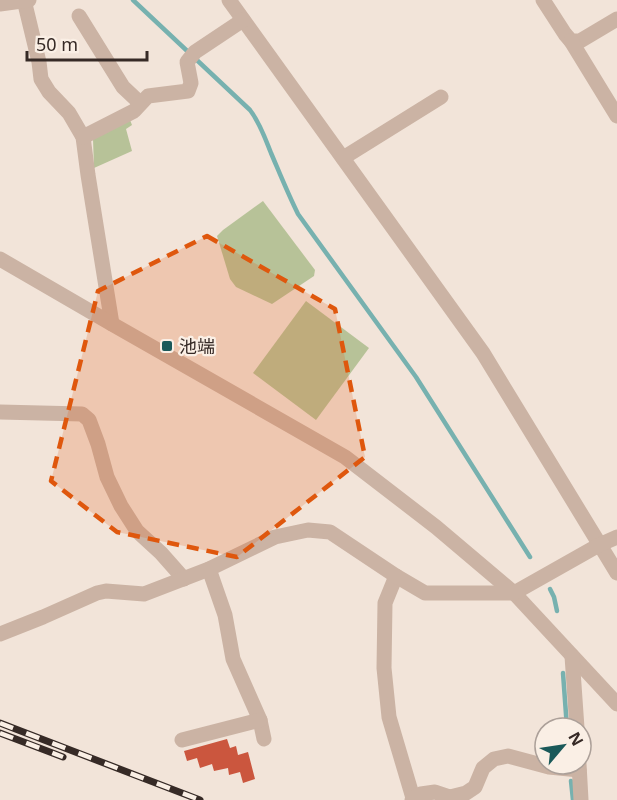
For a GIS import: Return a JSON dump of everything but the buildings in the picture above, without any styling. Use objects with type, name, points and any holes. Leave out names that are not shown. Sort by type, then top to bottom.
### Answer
[{"type":"street","points":[[0,4],[25,0],[41,79],[49,92],[69,113],[83,137],[112,324]]},
{"type":"street","points":[[229,0],[483,353],[617,573]]},
{"type":"street","points":[[543,0],[617,116]]},
{"type":"street","points":[[79,16],[123,87],[140,103]]},
{"type":"street","points":[[571,41],[580,41],[617,19]]},
{"type":"street","points":[[83,137],[134,111],[148,96],[188,91],[191,83],[191,57],[243,20]]},
{"type":"street","points":[[343,158],[441,96]]},
{"type":"street","points":[[0,259],[345,457],[436,527],[514,593],[617,704]]},
{"type":"street","points":[[0,412],[82,414],[89,420],[99,444],[107,477],[120,506],[136,531],[161,553],[184,579]]},
{"type":"street","points":[[0,634],[96,593],[106,591],[144,594],[209,569],[275,537],[308,530],[330,532],[425,593],[514,593],[617,537]]},
{"type":"street","points":[[209,569],[225,615],[233,659],[260,720],[264,739]]},
{"type":"street","points":[[396,576],[385,603],[384,668],[389,717],[413,799],[421,794],[435,792],[450,797],[466,793],[475,787],[483,768],[494,759],[508,756],[533,763]]},
{"type":"street","points":[[572,656],[575,716]]},
{"type":"street","points":[[182,740],[260,720]]},
{"type":"street","points":[[580,776],[581,800]]},
{"type":"highlighted area","points":[[207,236],[335,309],[365,457],[237,557],[117,532],[51,481],[98,291]]},
{"type":"green space","points":[[130,120],[132,125],[126,129],[132,151],[94,168],[93,139]]},
{"type":"green space","points":[[263,201],[315,270],[314,276],[272,304],[236,287],[230,279],[217,236]]},
{"type":"green space","points":[[306,301],[369,348],[316,420],[253,373]]},
{"type":"waterway","points":[[133,0],[250,110],[257,120],[298,214],[416,377],[530,557]]},
{"type":"waterway","points":[[550,589],[557,611]]},
{"type":"waterway","points":[[563,673],[566,716]]},
{"type":"waterway","points":[[571,781],[573,800]]},
{"type":"railway","points":[[0,723],[200,800]]},
{"type":"railway","points":[[0,733],[63,757]]},
{"type":"place","name":"池端","points":[[167,346]]}]
